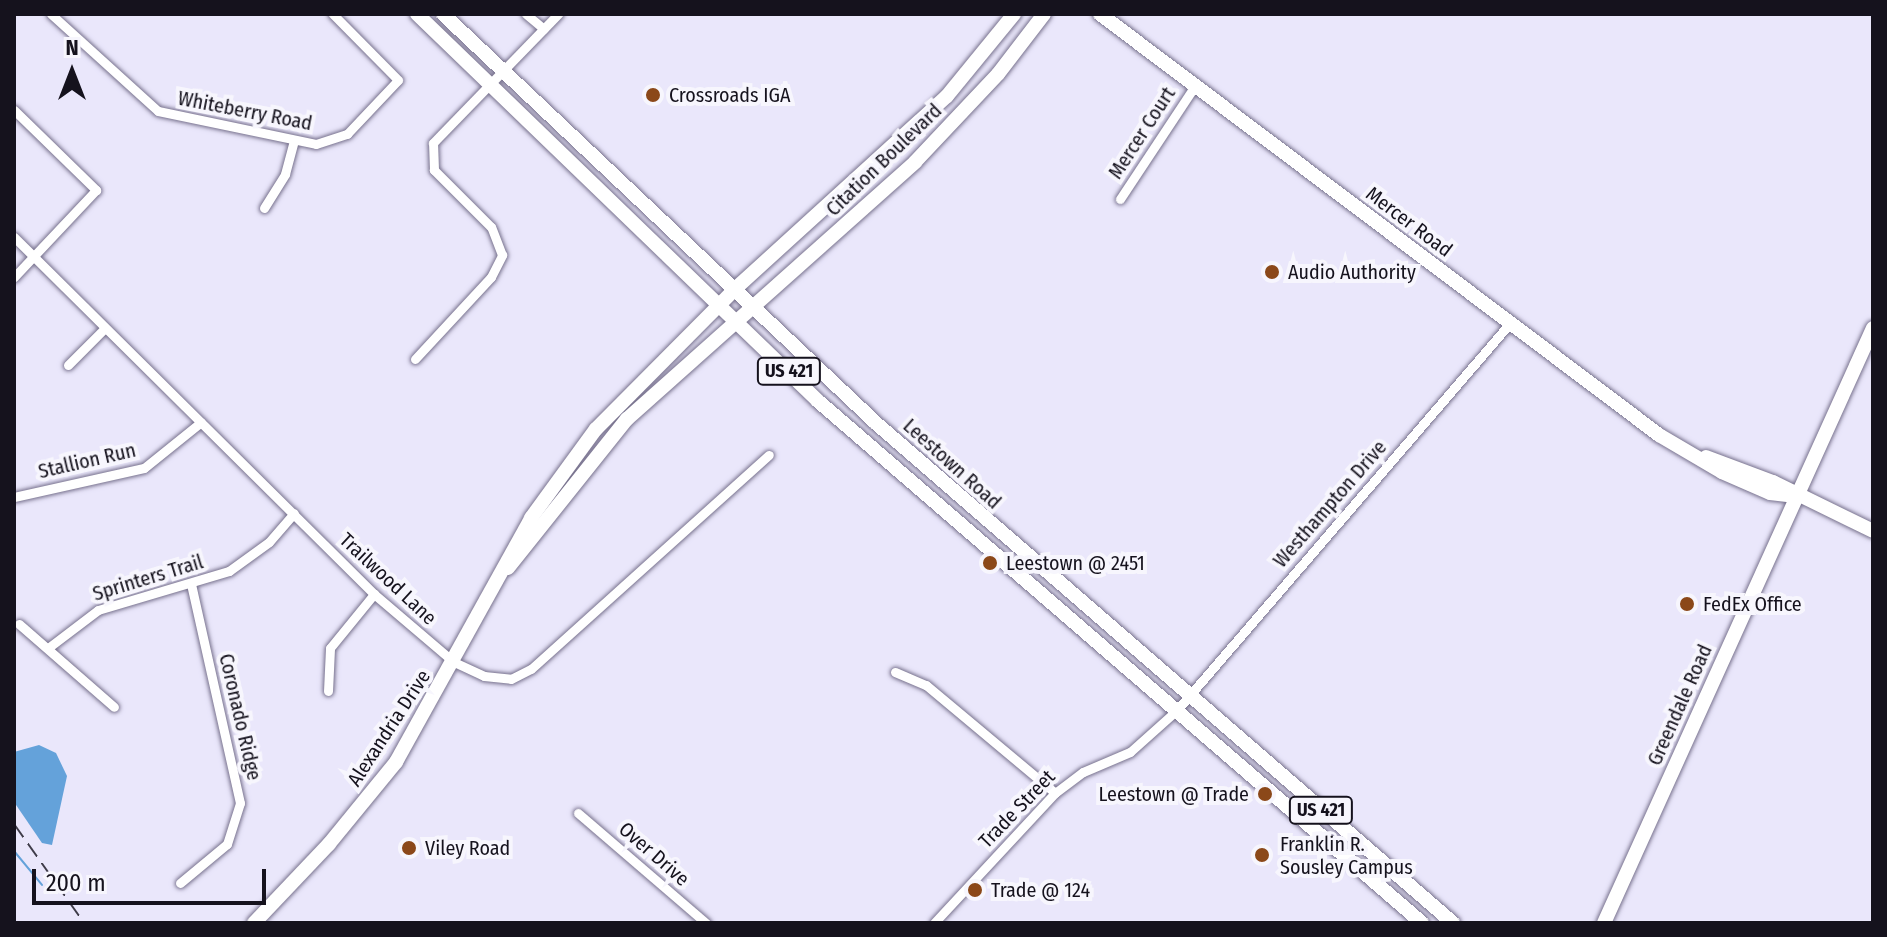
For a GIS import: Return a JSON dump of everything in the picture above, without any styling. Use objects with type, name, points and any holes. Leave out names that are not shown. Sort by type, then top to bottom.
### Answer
[{"type":"main road","name":"Leestown Road","points":[[417,14],[643,236],[721,304],[818,401],[1422,923]]},
{"type":"main road","name":"Leestown Road","points":[[443,14],[900,445],[1453,923]]},
{"type":"main road","name":"Citation Boulevard","points":[[721,304],[947,96],[1014,14]]},
{"type":"main road","name":"Citation Boulevard","points":[[739,321],[915,162],[998,74],[1044,14]]},
{"type":"main road","name":"Mercer Road","points":[[1100,14],[1642,423],[1699,455],[1722,472],[1770,493],[1794,496],[1873,531]]},
{"type":"main road","name":"Alexandria Drive","points":[[254,923],[377,787],[454,662],[531,518],[587,441],[721,304]]},
{"type":"main road","name":"Alexandria Drive","points":[[503,575],[627,419],[739,321]]},
{"type":"main road","name":"Greendale Road","points":[[1604,923],[1794,496],[1873,328]]},
{"type":"street","name":"Whiteberry Road","points":[[51,14],[158,111],[327,144],[340,139],[397,85],[393,72],[333,14]]},
{"type":"street","points":[[526,14],[544,29]]},
{"type":"street","points":[[415,359],[499,266],[498,236],[437,174],[430,157],[438,136],[558,14]]},
{"type":"street","name":"Mercer Court","points":[[1120,199],[1194,87]]},
{"type":"street","points":[[14,110],[96,190],[14,277]]},
{"type":"street","points":[[264,208],[285,174],[294,140]]},
{"type":"street","name":"Trailwood Lane","points":[[14,237],[374,594],[454,662],[494,679],[517,677],[531,669],[769,455]]},
{"type":"street","name":"Westhampton Drive","points":[[1177,710],[1511,322]]},
{"type":"street","points":[[68,365],[104,329]]},
{"type":"street","name":"Stallion Run","points":[[14,497],[144,468],[201,422]]},
{"type":"street","name":"Sprinters Trail","points":[[48,648],[98,610],[191,584],[249,558],[294,513]]},
{"type":"street","name":"Coronado Ridge","points":[[180,883],[227,844],[240,803],[191,584]]},
{"type":"street","points":[[328,691],[330,648],[374,594]]},
{"type":"street","points":[[19,624],[114,707]]},
{"type":"street","points":[[895,672],[926,685],[1055,793]]},
{"type":"street","name":"Trade Street","points":[[934,923],[1055,793],[1083,772],[1147,740],[1177,710]]},
{"type":"street","name":"Over Drive","points":[[578,813],[706,923]]},
{"type":"water","points":[[39,745],[56,753],[67,776],[52,845],[42,843],[14,802],[14,752]]},
{"type":"waterway","points":[[14,851],[42,885]]},
{"type":"railway","points":[[14,824],[84,923]]},
{"type":"place","name":"Crossroads IGA","points":[[653,95]]},
{"type":"place","name":"Audio Authority","points":[[1272,272]]},
{"type":"place","name":"Leestown @ 2451","points":[[990,563]]},
{"type":"place","name":"FedEx Office","points":[[1687,604]]},
{"type":"place","name":"Leestown @ Trade","points":[[1265,794]]},
{"type":"place","name":"Viley Road","points":[[409,848]]},
{"type":"place","name":"Franklin R. Sousley Campus","points":[[1262,855]]},
{"type":"place","name":"Trade @ 124","points":[[975,890]]}]
